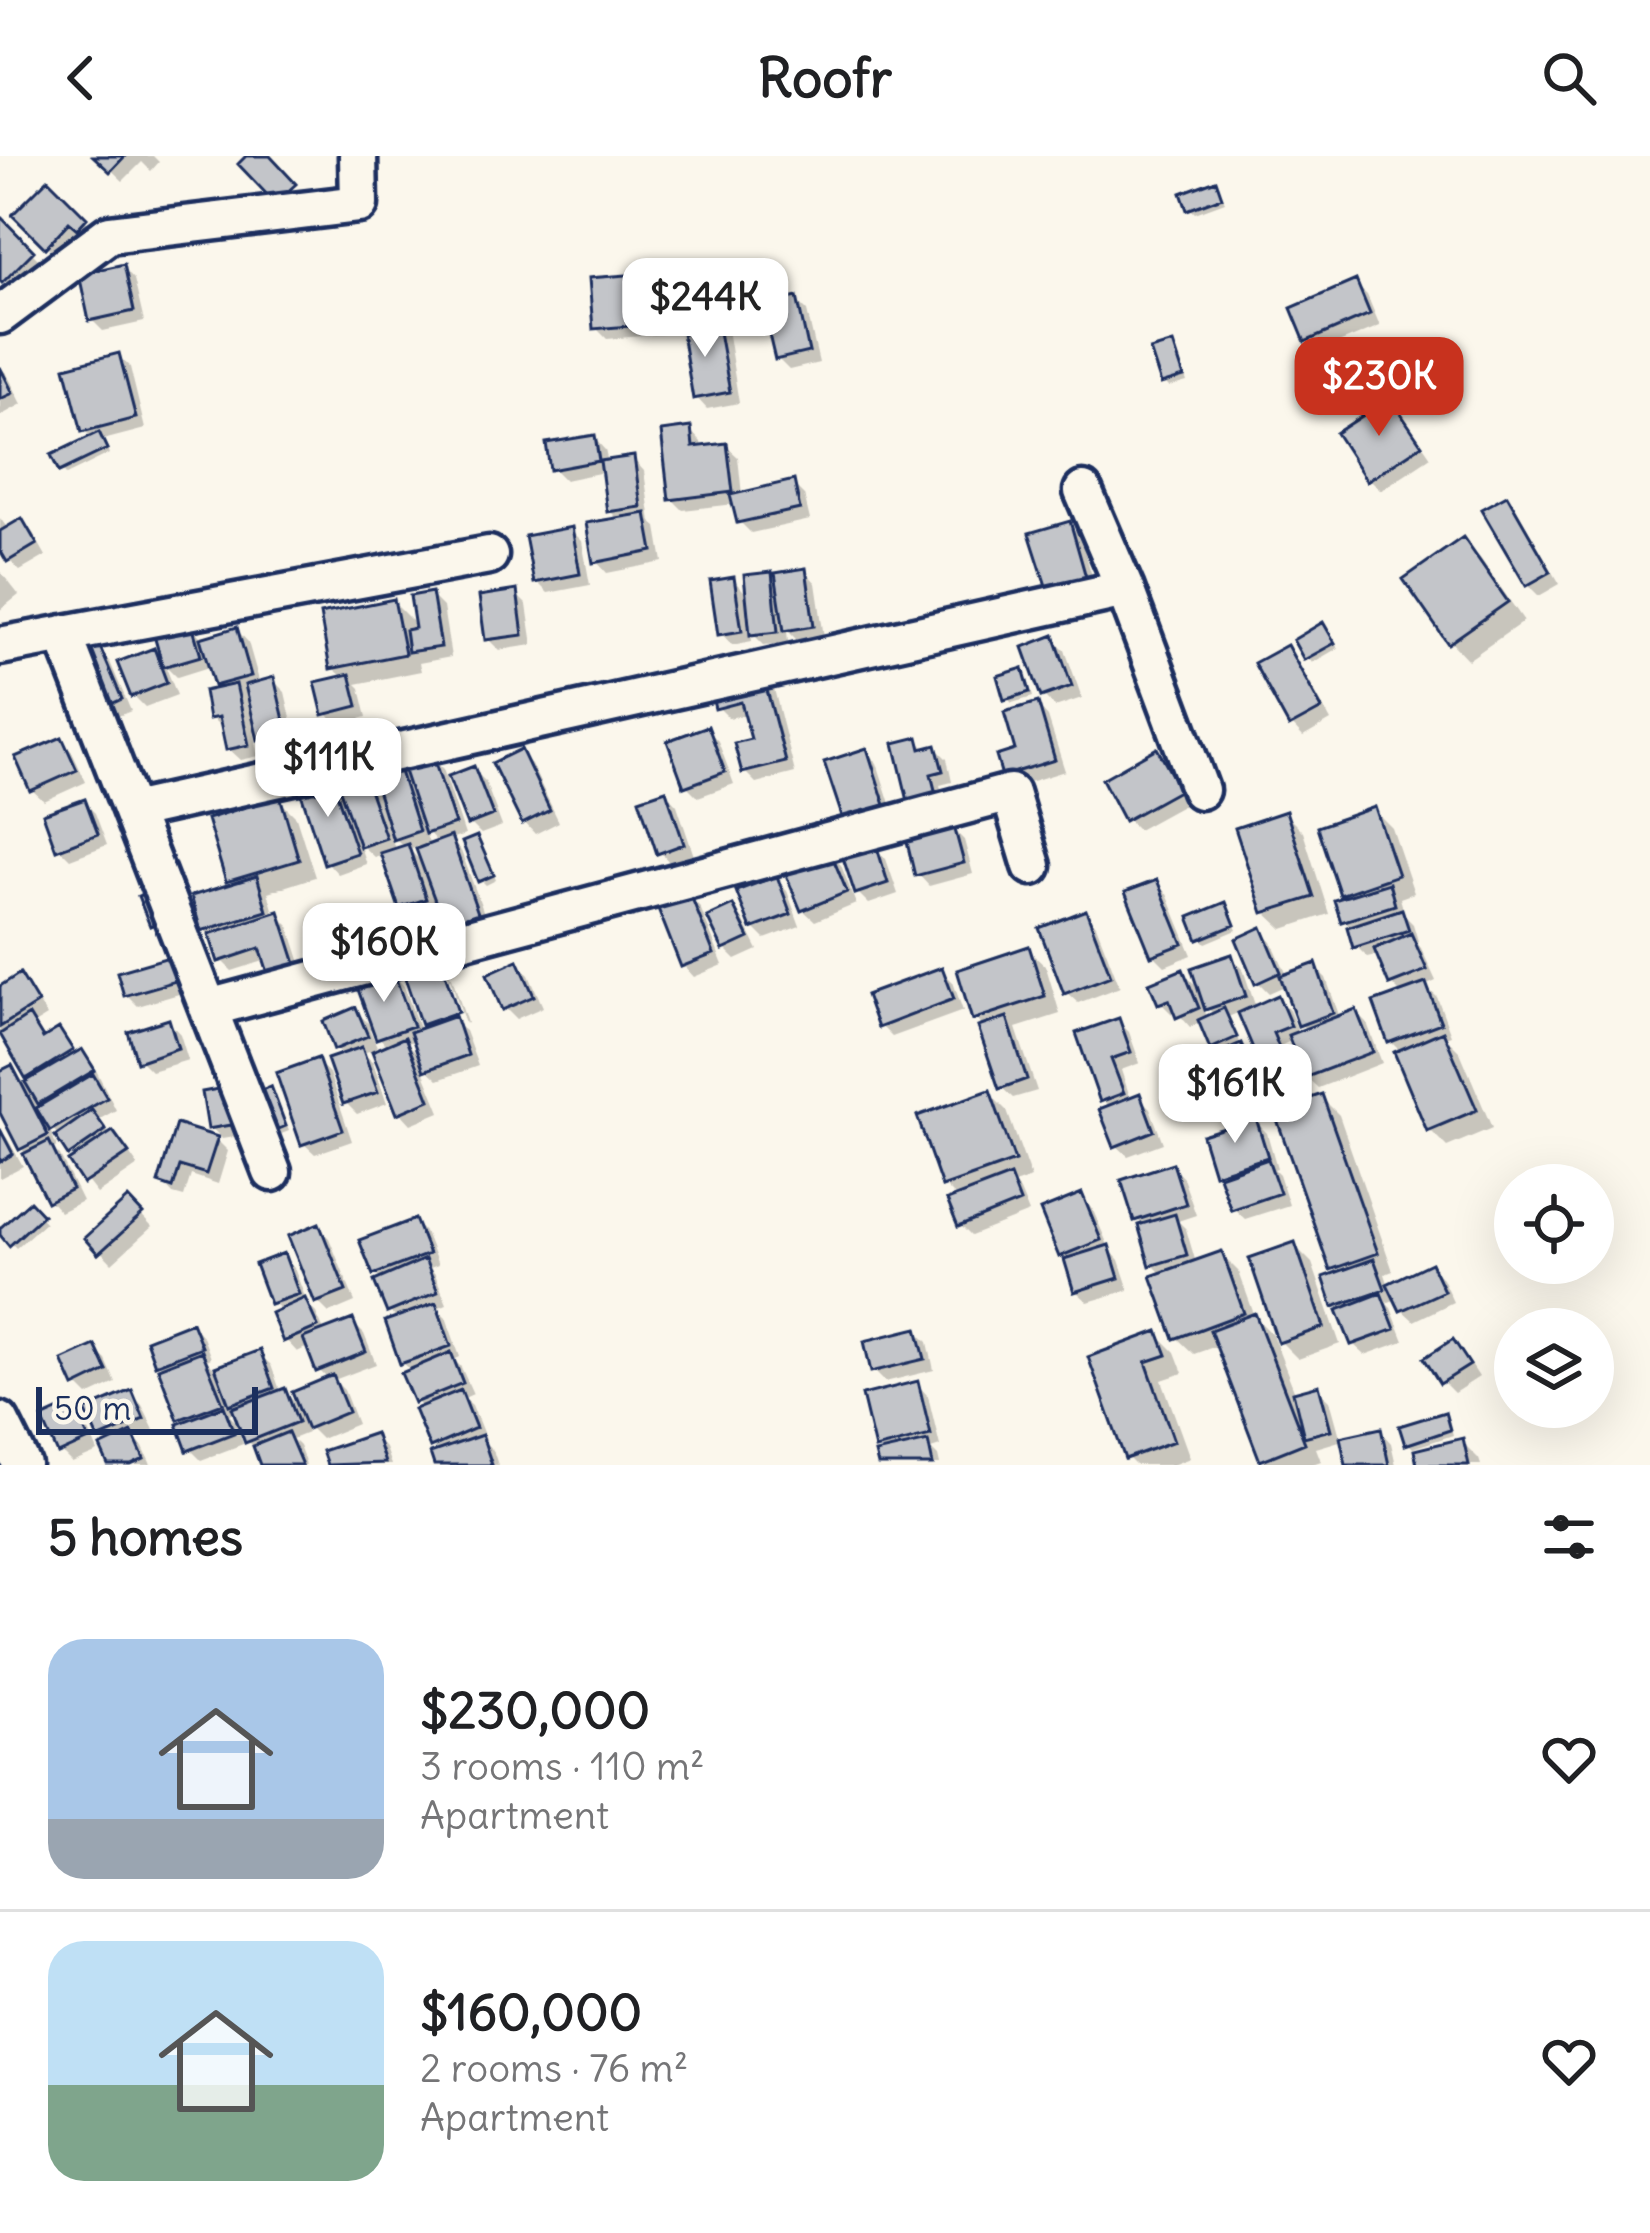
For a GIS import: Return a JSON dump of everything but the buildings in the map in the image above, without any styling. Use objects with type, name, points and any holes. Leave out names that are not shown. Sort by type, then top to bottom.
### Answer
[{"type":"street","points":[[0,315],[109,234],[359,205],[358,156]]},
{"type":"street","points":[[1083,491],[1200,790]]},
{"type":"street","points":[[0,646],[489,555]]},
{"type":"street","points":[[132,811],[1124,589]]},
{"type":"street","points":[[63,634],[272,1172]]},
{"type":"street","points":[[208,1008],[1010,794],[1032,866]]},
{"type":"street","points":[[0,1421],[22,1465]]}]
